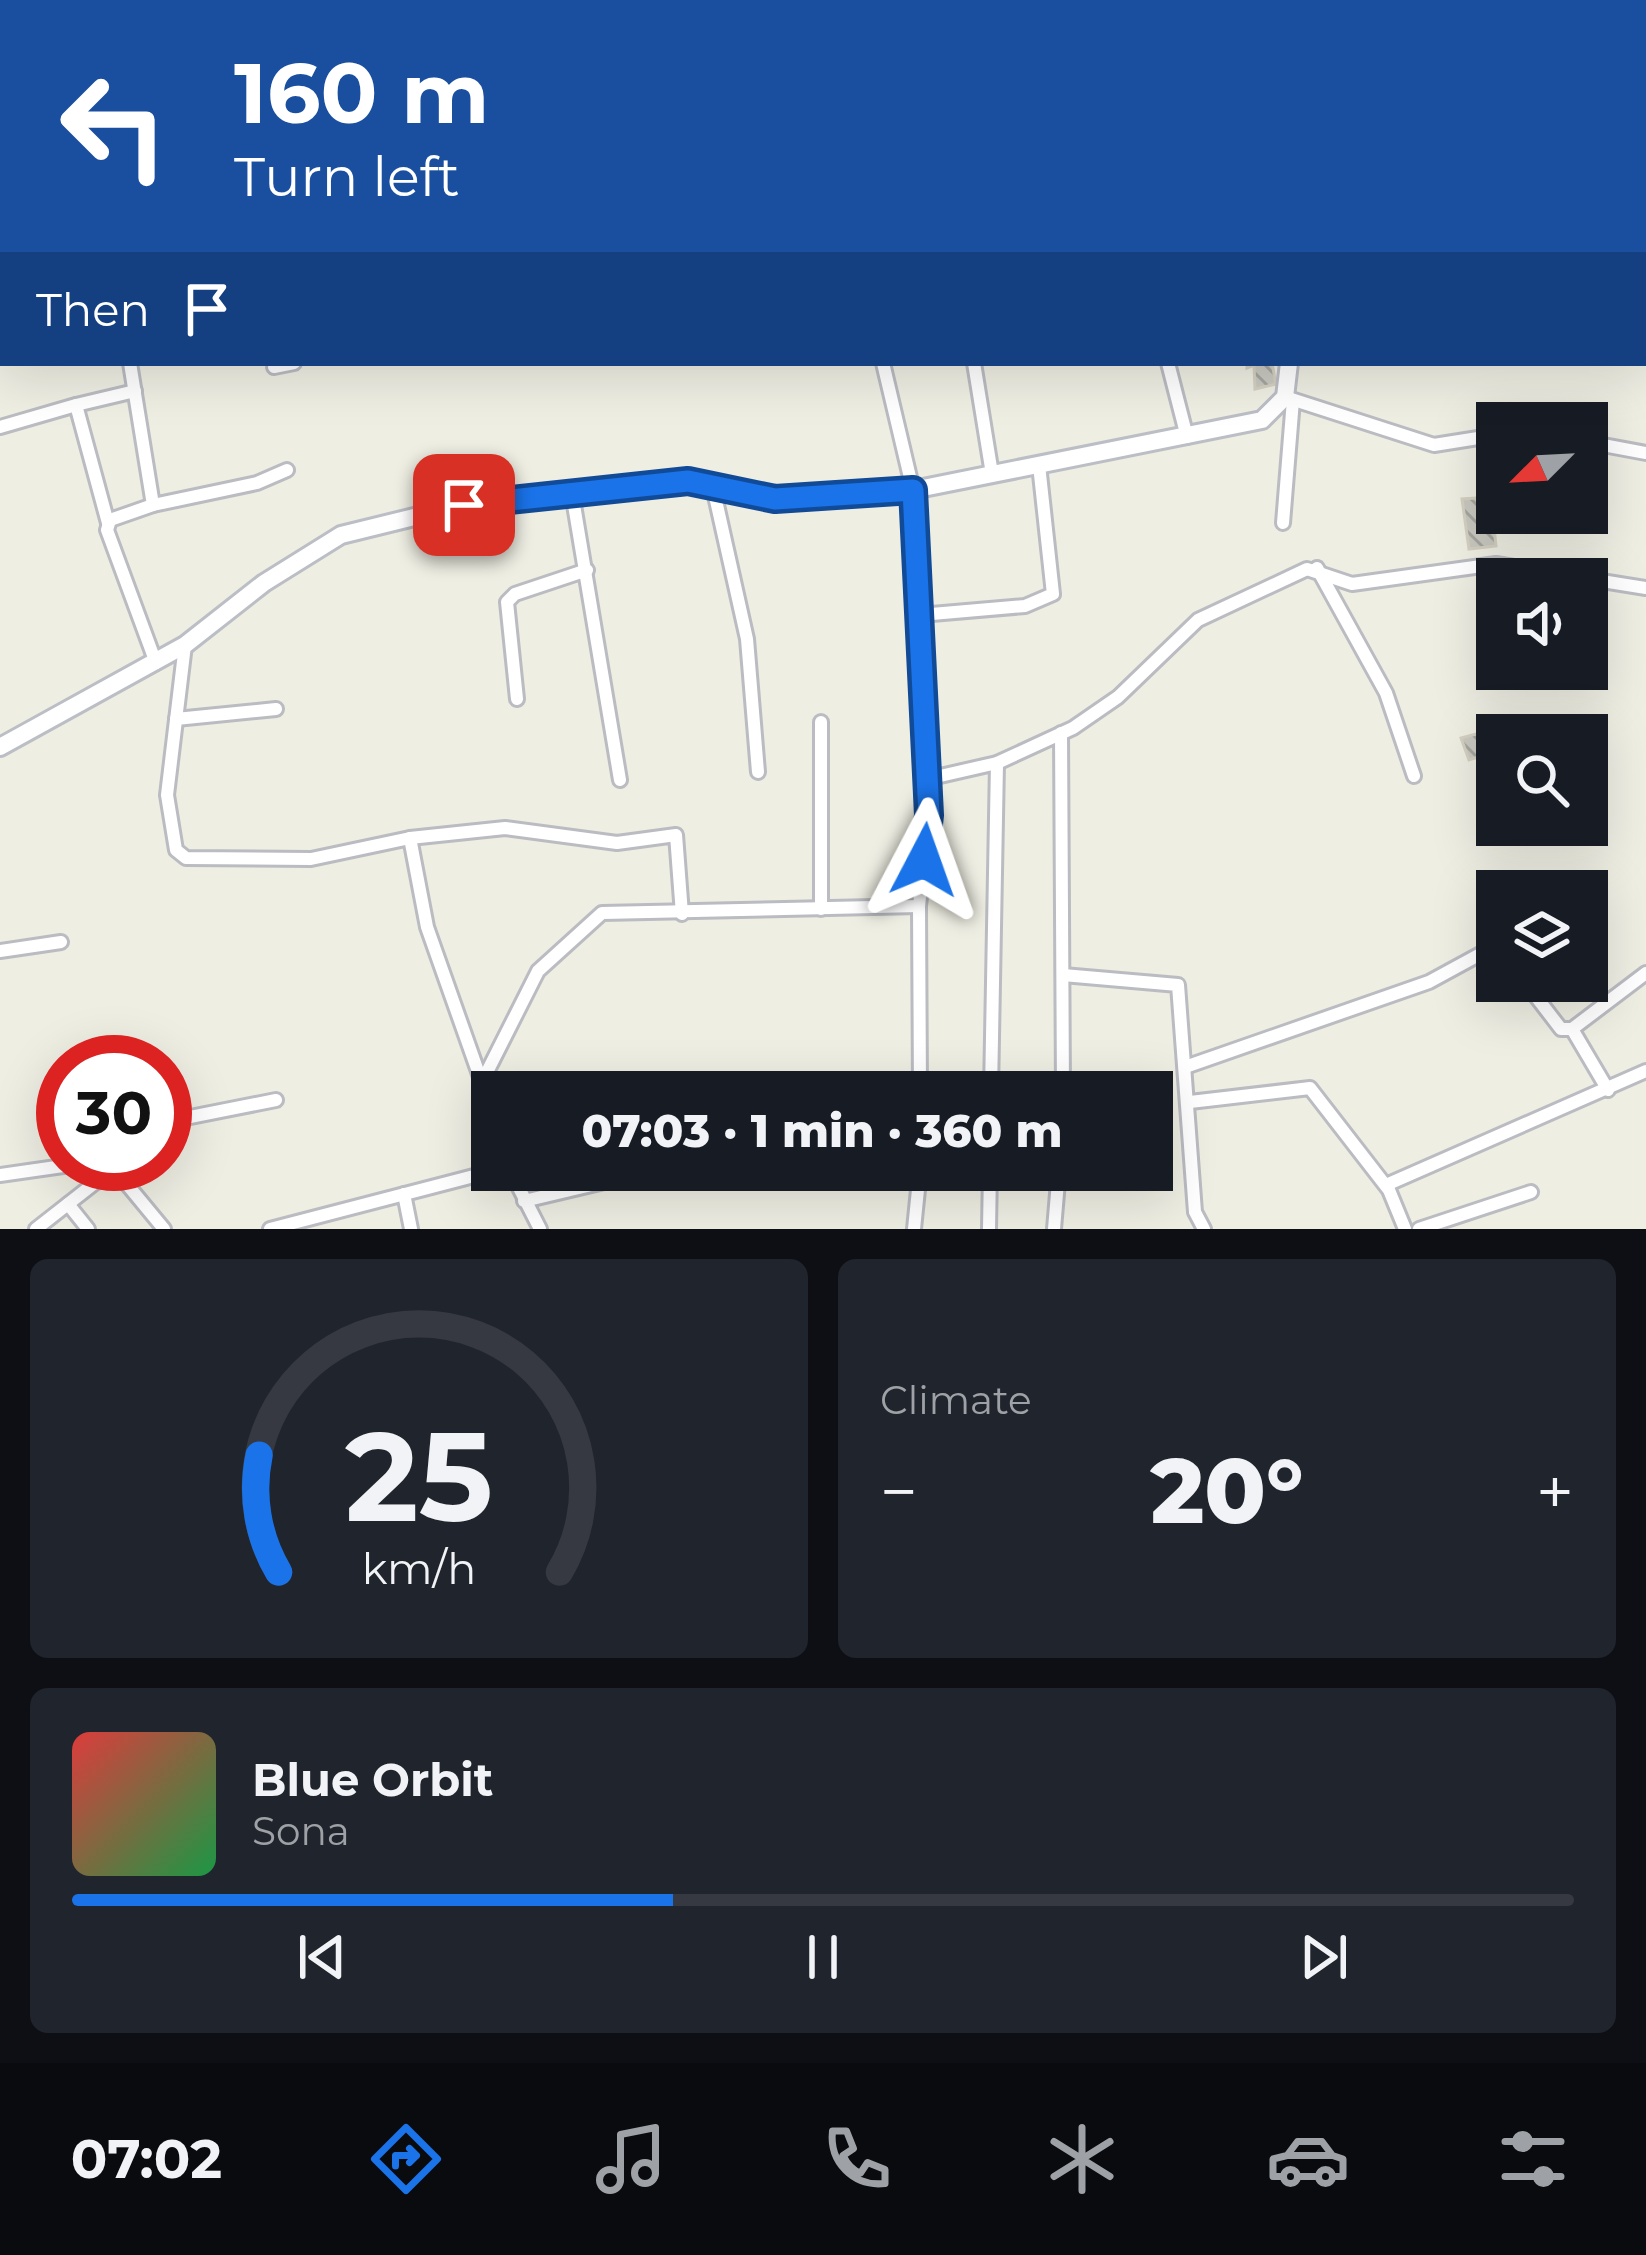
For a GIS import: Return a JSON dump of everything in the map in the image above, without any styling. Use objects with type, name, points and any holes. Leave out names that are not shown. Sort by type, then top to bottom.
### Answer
[{"type":"street","points":[[131,366],[153,505]]},
{"type":"street","points":[[274,367],[279,366]]},
{"type":"street","points":[[884,366],[913,490],[920,615],[928,779],[920,906],[920,1071]]},
{"type":"street","points":[[974,366],[992,474]]},
{"type":"street","points":[[1169,366],[1187,437]]},
{"type":"street","points":[[1283,524],[1289,366]]},
{"type":"street","points":[[0,427],[135,391]]},
{"type":"street","points":[[0,747],[185,645],[264,583],[341,535],[464,505],[688,481],[775,499],[913,490],[1262,420],[1289,398]]},
{"type":"street","points":[[1289,398],[1434,445],[1476,438]]},
{"type":"street","points":[[76,405],[108,523],[155,663]]},
{"type":"street","points":[[1608,446],[1646,453]]},
{"type":"street","points":[[920,615],[1025,606],[1053,594],[1039,465]]},
{"type":"street","points":[[108,523],[153,505],[257,483],[287,470]]},
{"type":"street","points":[[713,487],[747,639],[758,772]]},
{"type":"street","points":[[572,493],[620,780]]},
{"type":"street","points":[[928,779],[997,763],[1061,733],[1118,698],[1198,620],[1290,574],[1317,568],[1352,584],[1476,565]]},
{"type":"street","points":[[1317,568],[1386,693],[1414,776]]},
{"type":"street","points":[[517,699],[507,602],[515,594],[587,570]]},
{"type":"street","points":[[1608,583],[1646,588]]},
{"type":"street","points":[[185,645],[167,795],[176,850],[186,858],[311,859],[410,838],[506,828],[616,843],[676,835],[682,914]]},
{"type":"street","points":[[176,719],[276,709]]},
{"type":"street","points":[[821,722],[821,909]]},
{"type":"street","points":[[1061,733],[1064,1071]]},
{"type":"street","points":[[992,1071],[997,763]]},
{"type":"street","points":[[410,838],[427,927],[480,1071]]},
{"type":"street","points":[[488,1071],[538,971],[602,913],[920,906]]},
{"type":"street","points":[[0,951],[61,943]]},
{"type":"street","points":[[1187,1066],[1429,982],[1476,956]]},
{"type":"street","points":[[1540,1002],[1563,1031],[1572,1029],[1646,973]]},
{"type":"street","points":[[1063,975],[1178,985],[1196,1212],[1204,1229]]},
{"type":"street","points":[[1572,1029],[1607,1090]]},
{"type":"street","points":[[1385,1184],[1646,1071]]},
{"type":"street","points":[[1190,1102],[1310,1088],[1385,1184],[1405,1229]]},
{"type":"street","points":[[192,1117],[276,1100]]},
{"type":"street","points":[[0,1175],[36,1170]]},
{"type":"street","points":[[270,1229],[471,1177]]},
{"type":"street","points":[[36,1229],[85,1191]]},
{"type":"street","points":[[133,1191],[164,1229]]},
{"type":"street","points":[[519,1191],[540,1229]]},
{"type":"street","points":[[524,1201],[566,1191]]},
{"type":"street","points":[[914,1229],[918,1191]]},
{"type":"street","points":[[988,1229],[989,1191]]},
{"type":"street","points":[[1054,1229],[1057,1191]]},
{"type":"street","points":[[1419,1229],[1532,1192]]},
{"type":"street","points":[[404,1194],[411,1229]]},
{"type":"street","points":[[68,1204],[88,1229]]},
{"type":"building","points":[[1254,366],[1273,366],[1276,384],[1255,389]]},
{"type":"building","points":[[1476,498],[1476,534],[1495,534],[1496,546],[1469,549],[1462,499]]},
{"type":"building","points":[[1476,734],[1476,758],[1469,760],[1461,738]]},
{"type":"route","points":[[464,505],[688,481],[775,499],[913,490],[929,815],[924,860]]}]
